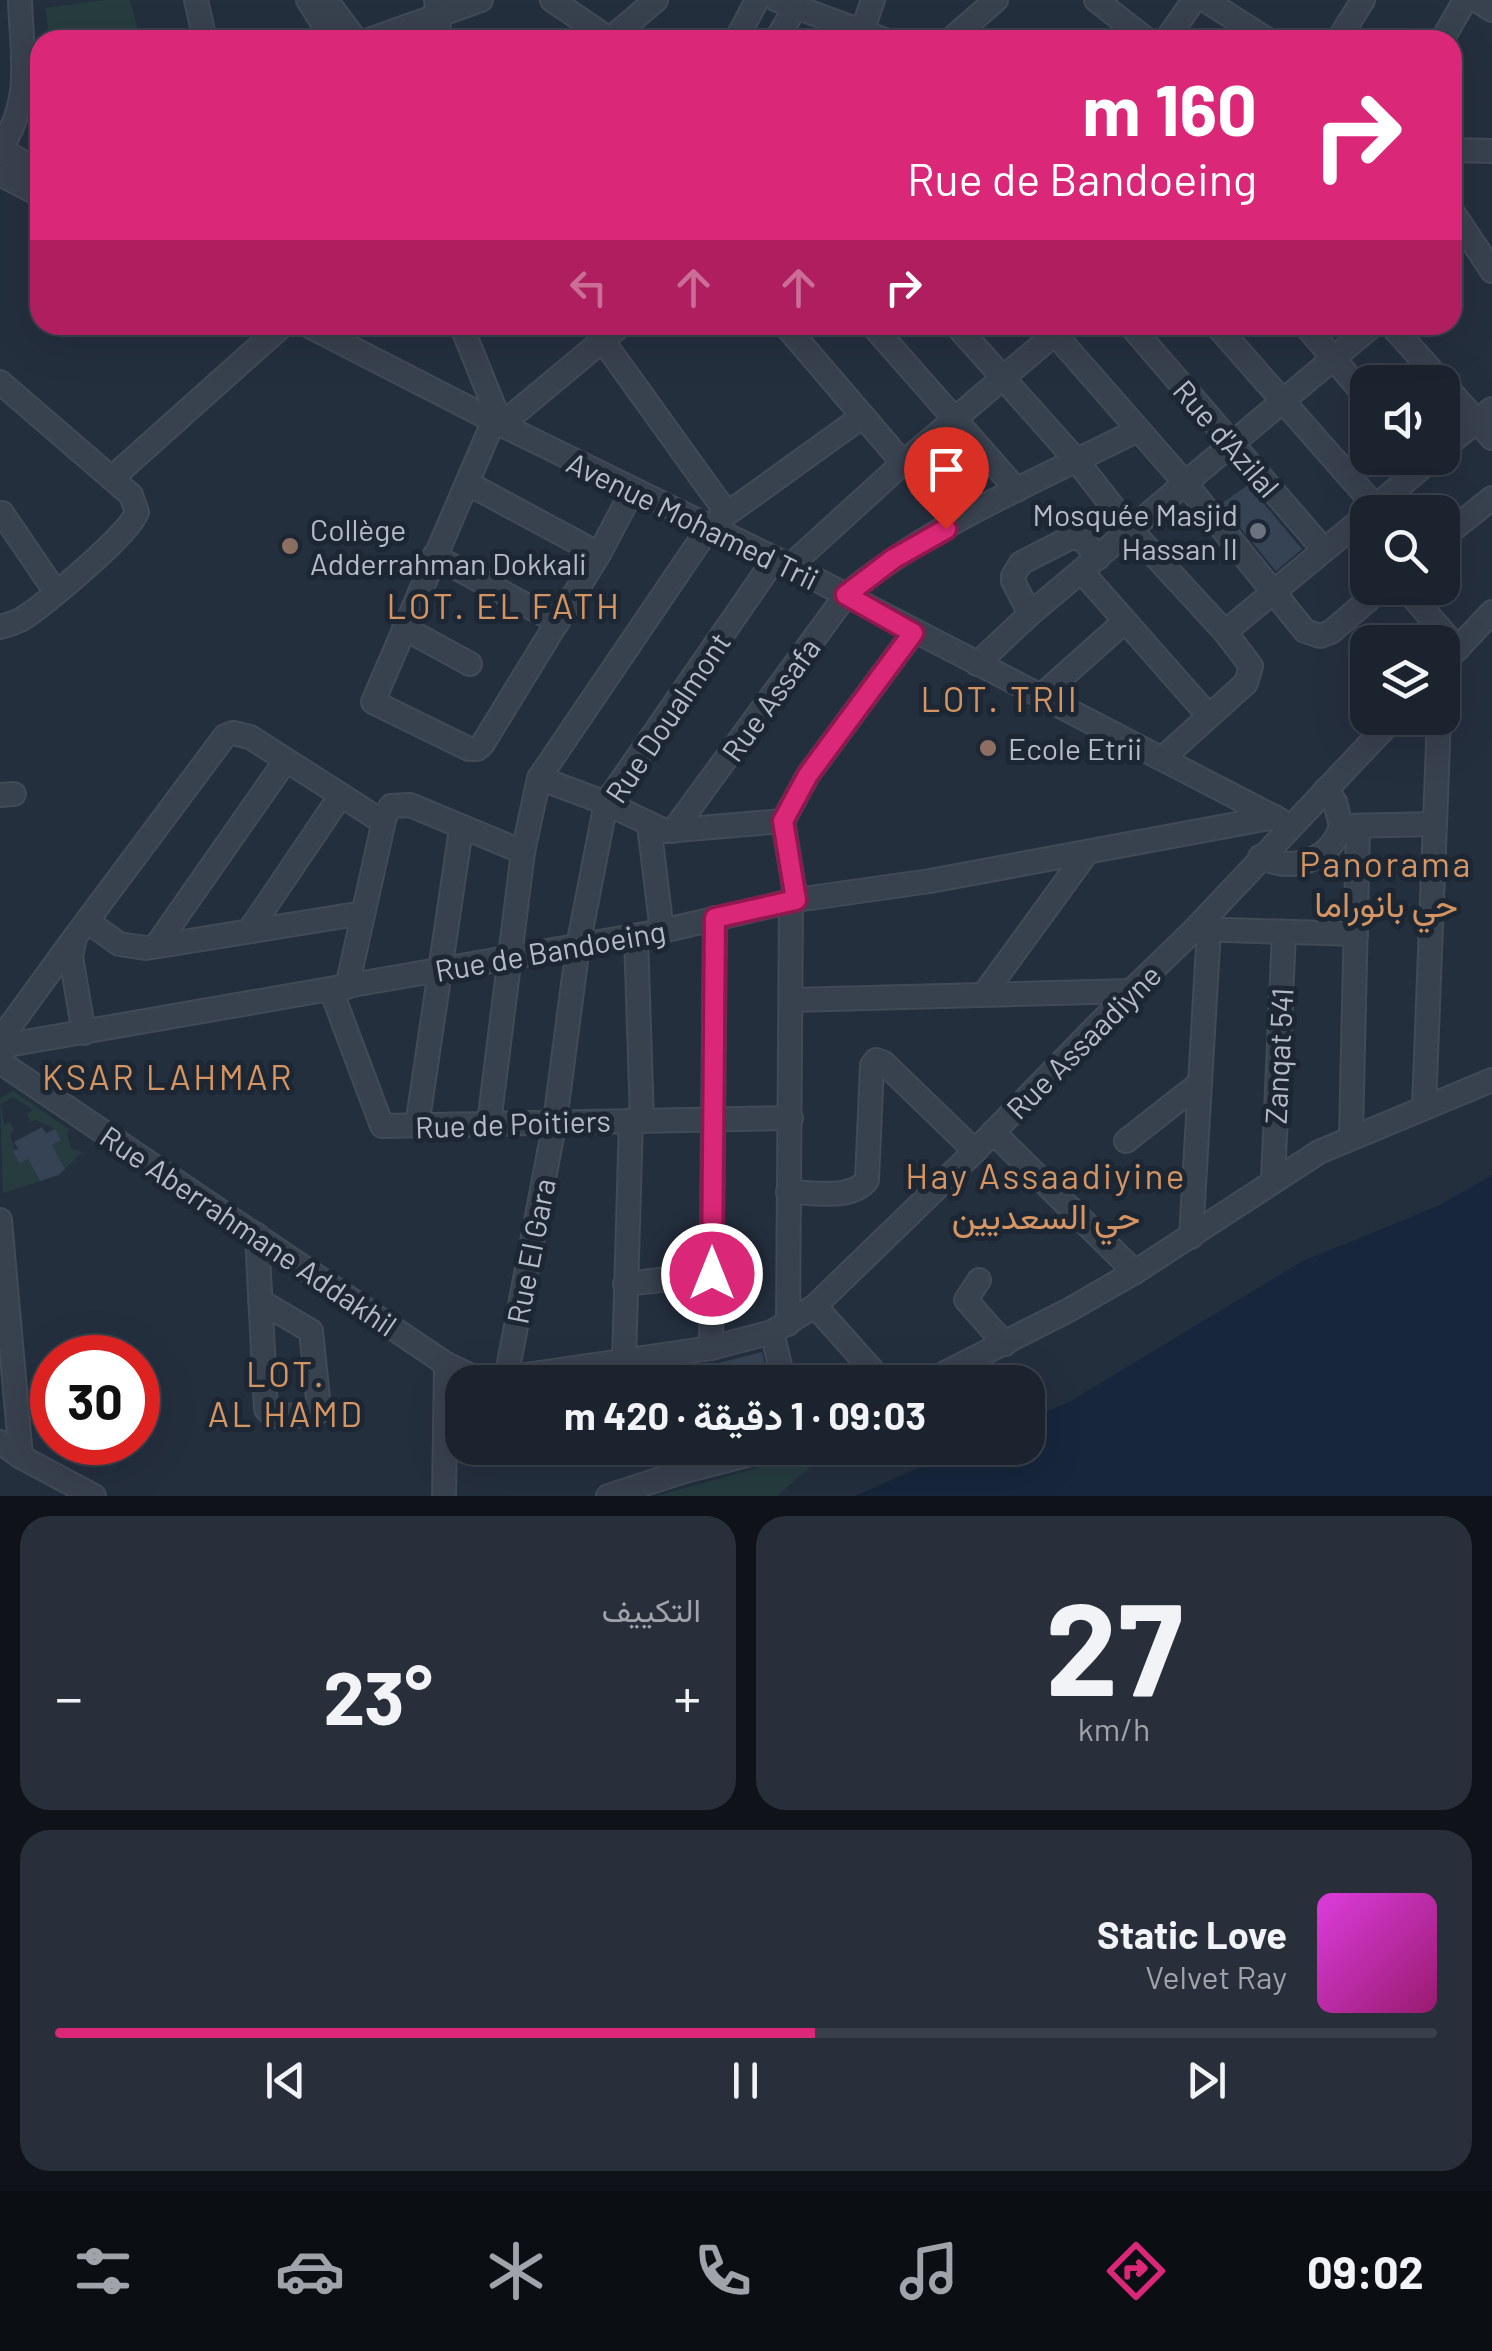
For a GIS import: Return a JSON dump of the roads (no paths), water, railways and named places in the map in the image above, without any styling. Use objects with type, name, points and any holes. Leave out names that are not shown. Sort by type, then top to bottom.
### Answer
[{"type":"street","points":[[20,0],[23,101],[18,121],[0,150],[30,178]]},
{"type":"street","points":[[196,0],[203,30]]},
{"type":"street","points":[[308,0],[323,30]]},
{"type":"street","points":[[326,0],[348,30]]},
{"type":"street","points":[[402,30],[481,0]]},
{"type":"street","points":[[622,30],[656,0]]},
{"type":"street","points":[[741,30],[757,0]]},
{"type":"street","points":[[862,30],[873,0]]},
{"type":"street","points":[[962,30],[996,0]]},
{"type":"street","points":[[1096,0],[1134,30]]},
{"type":"street","points":[[1173,30],[1194,0]]},
{"type":"street","points":[[1205,0],[1252,30]]},
{"type":"street","points":[[1344,30],[1363,0]]},
{"type":"street","points":[[1448,30],[1465,0]]},
{"type":"street","points":[[1476,0],[1492,10]]},
{"type":"street","points":[[562,3],[597,30]]},
{"type":"street","points":[[779,30],[786,4],[846,30]]},
{"type":"street","points":[[0,174],[30,183]]},
{"type":"street","points":[[1462,226],[1492,271]]},
{"type":"street","points":[[1462,248],[1471,240]]},
{"type":"street","points":[[112,478],[273,335]]},
{"type":"street","name":"Avenue Mohamed Trii","points":[[326,335],[499,428],[633,490],[718,519],[782,563],[913,633],[1290,819]]},
{"type":"street","points":[[465,335],[499,428]]},
{"type":"street","points":[[606,335],[499,428],[467,483],[374,704],[469,749],[478,749],[599,554],[633,490]]},
{"type":"street","points":[[611,335],[718,519]]},
{"type":"street","points":[[794,335],[903,462]]},
{"type":"street","points":[[881,335],[1018,490]]},
{"type":"street","points":[[965,335],[1078,461],[1132,530],[1251,666],[1246,683],[1163,758]]},
{"type":"street","name":"Rue Doualmont","points":[[578,946],[606,803],[782,563],[956,420],[1048,335]]},
{"type":"street","points":[[1061,335],[1305,631],[1320,636],[1363,605]]},
{"type":"street","name":"Rue d'Azilal","points":[[1139,335],[1324,550]]},
{"type":"street","points":[[1225,335],[1358,495]]},
{"type":"street","points":[[1314,335],[1350,378]]},
{"type":"street","points":[[978,664],[1030,614],[1362,335]]},
{"type":"street","points":[[1401,335],[1487,423],[1460,439]]},
{"type":"street","points":[[0,382],[132,495],[137,506],[136,519],[128,529],[21,620],[0,627]]},
{"type":"street","points":[[489,1123],[523,852],[538,778],[718,519],[863,416]]},
{"type":"street","name":"Rue Assafa","points":[[673,832],[846,595],[893,559],[1138,430]]},
{"type":"street","points":[[1388,495],[1408,475]]},
{"type":"street","points":[[467,483],[599,554]]},
{"type":"street","points":[[1460,524],[1492,498]]},
{"type":"street","points":[[2,513],[55,591]]},
{"type":"street","points":[[1224,632],[1350,528]]},
{"type":"street","points":[[1030,614],[1012,576],[1021,564],[1072,537],[1083,540],[1090,565],[1124,622],[1208,715]]},
{"type":"street","points":[[434,556],[558,622]]},
{"type":"street","points":[[1460,646],[1492,612]]},
{"type":"street","points":[[1041,696],[1124,622]]},
{"type":"street","points":[[404,628],[470,664]]},
{"type":"street","points":[[783,1365],[780,1328],[788,1192],[794,901],[783,821],[808,775],[913,633]]},
{"type":"street","points":[[1,1052],[81,929],[225,736],[233,733],[250,737],[384,822]]},
{"type":"street","name":"Rue Assaadiyne","points":[[624,1362],[711,1348],[780,1328],[815,1306],[994,1132],[1130,990],[1202,929],[1290,819],[1326,789],[1378,735]]},
{"type":"street","points":[[1424,1108],[1438,735]]},
{"type":"street","points":[[156,946],[286,760]]},
{"type":"street","points":[[538,778],[673,832],[783,821]]},
{"type":"street","points":[[1326,789],[1350,827],[1356,934],[1351,1137]]},
{"type":"street","points":[[249,931],[341,795]]},
{"type":"street","points":[[339,989],[391,806],[402,803],[523,852]]},
{"type":"street","name":"Rue de Bandoeing","points":[[1,1052],[84,1032],[662,932],[794,901],[1290,819]]},
{"type":"street","points":[[1260,857],[1287,865],[1302,864],[1330,849],[1350,827],[1435,824]]},
{"type":"street","points":[[649,825],[662,932]]},
{"type":"street","points":[[417,1126],[460,829]]},
{"type":"street","points":[[984,994],[1086,854]]},
{"type":"street","points":[[81,929],[130,948],[363,913]]},
{"type":"street","points":[[711,1348],[715,918]]},
{"type":"street","points":[[81,929],[71,957],[84,1032]]},
{"type":"street","points":[[1191,1237],[1200,1083],[1202,929],[1356,934]]},
{"type":"street","name":"Zanqat 541","points":[[1273,1180],[1284,932]]},
{"type":"street","points":[[624,1362],[636,1120],[636,936]]},
{"type":"street","name":"Rue El Gara","points":[[508,1365],[555,1122],[578,946]]},
{"type":"street","name":"Rue de Poitiers","points":[[339,989],[378,1124],[382,1126],[790,1118]]},
{"type":"street","points":[[792,1000],[1130,990]]},
{"type":"street","name":"Rue Aberrahmane Addakhil","points":[[1,1052],[256,1235],[446,1364]]},
{"type":"street","points":[[788,1192],[846,1192],[862,1186],[869,1170],[872,1064],[876,1060],[884,1063],[975,1151]]},
{"type":"street","points":[[962,1365],[1134,1272],[1273,1180],[1351,1137],[1492,1080]]},
{"type":"street","points":[[1126,1141],[1200,1083]]},
{"type":"street","points":[[994,1132],[1134,1272]]},
{"type":"street","points":[[0,1220],[21,1458]]},
{"type":"street","points":[[256,1235],[260,1300],[267,1412],[273,1416],[315,1415],[319,1408],[311,1331],[260,1300]]},
{"type":"street","points":[[626,1284],[712,1274]]},
{"type":"street","points":[[978,1280],[966,1300],[1005,1344]]},
{"type":"street","points":[[815,1306],[868,1365]]},
{"type":"street","name":"Rue Aberrahmane Addakhil","points":[[602,1365],[624,1362]]},
{"type":"street","points":[[444,1496],[446,1364]]},
{"type":"street","points":[[0,1442],[21,1458],[94,1496]]},
{"type":"street","points":[[608,1496],[707,1465]]},
{"type":"water","points":[[1492,1175],[1492,1496],[855,1496],[925,1465],[1045,1465],[1045,1413],[1069,1402],[1301,1262],[1440,1205]]},
{"type":"place","name":"Mosquée Masjid Hassan II","points":[[1258,531]]},
{"type":"place","name":"Collège Adderrahman Dokkali","points":[[290,546]]},
{"type":"place","name":"Ecole Etrii","points":[[988,748]]},
{"type":"district","name":"LOT. EL FATH","points":[[504,605]]},
{"type":"district","name":"LOT. TRII","points":[[1000,698]]},
{"type":"district","name":"Panorama حي بانوراما","points":[[1386,883]]},
{"type":"district","name":"KSAR LAHMAR","points":[[168,1076]]},
{"type":"district","name":"Hay Assaadiyine حي السعديين","points":[[1046,1195]]},
{"type":"district","name":"LOT. AL HAMD","points":[[286,1393]]}]
